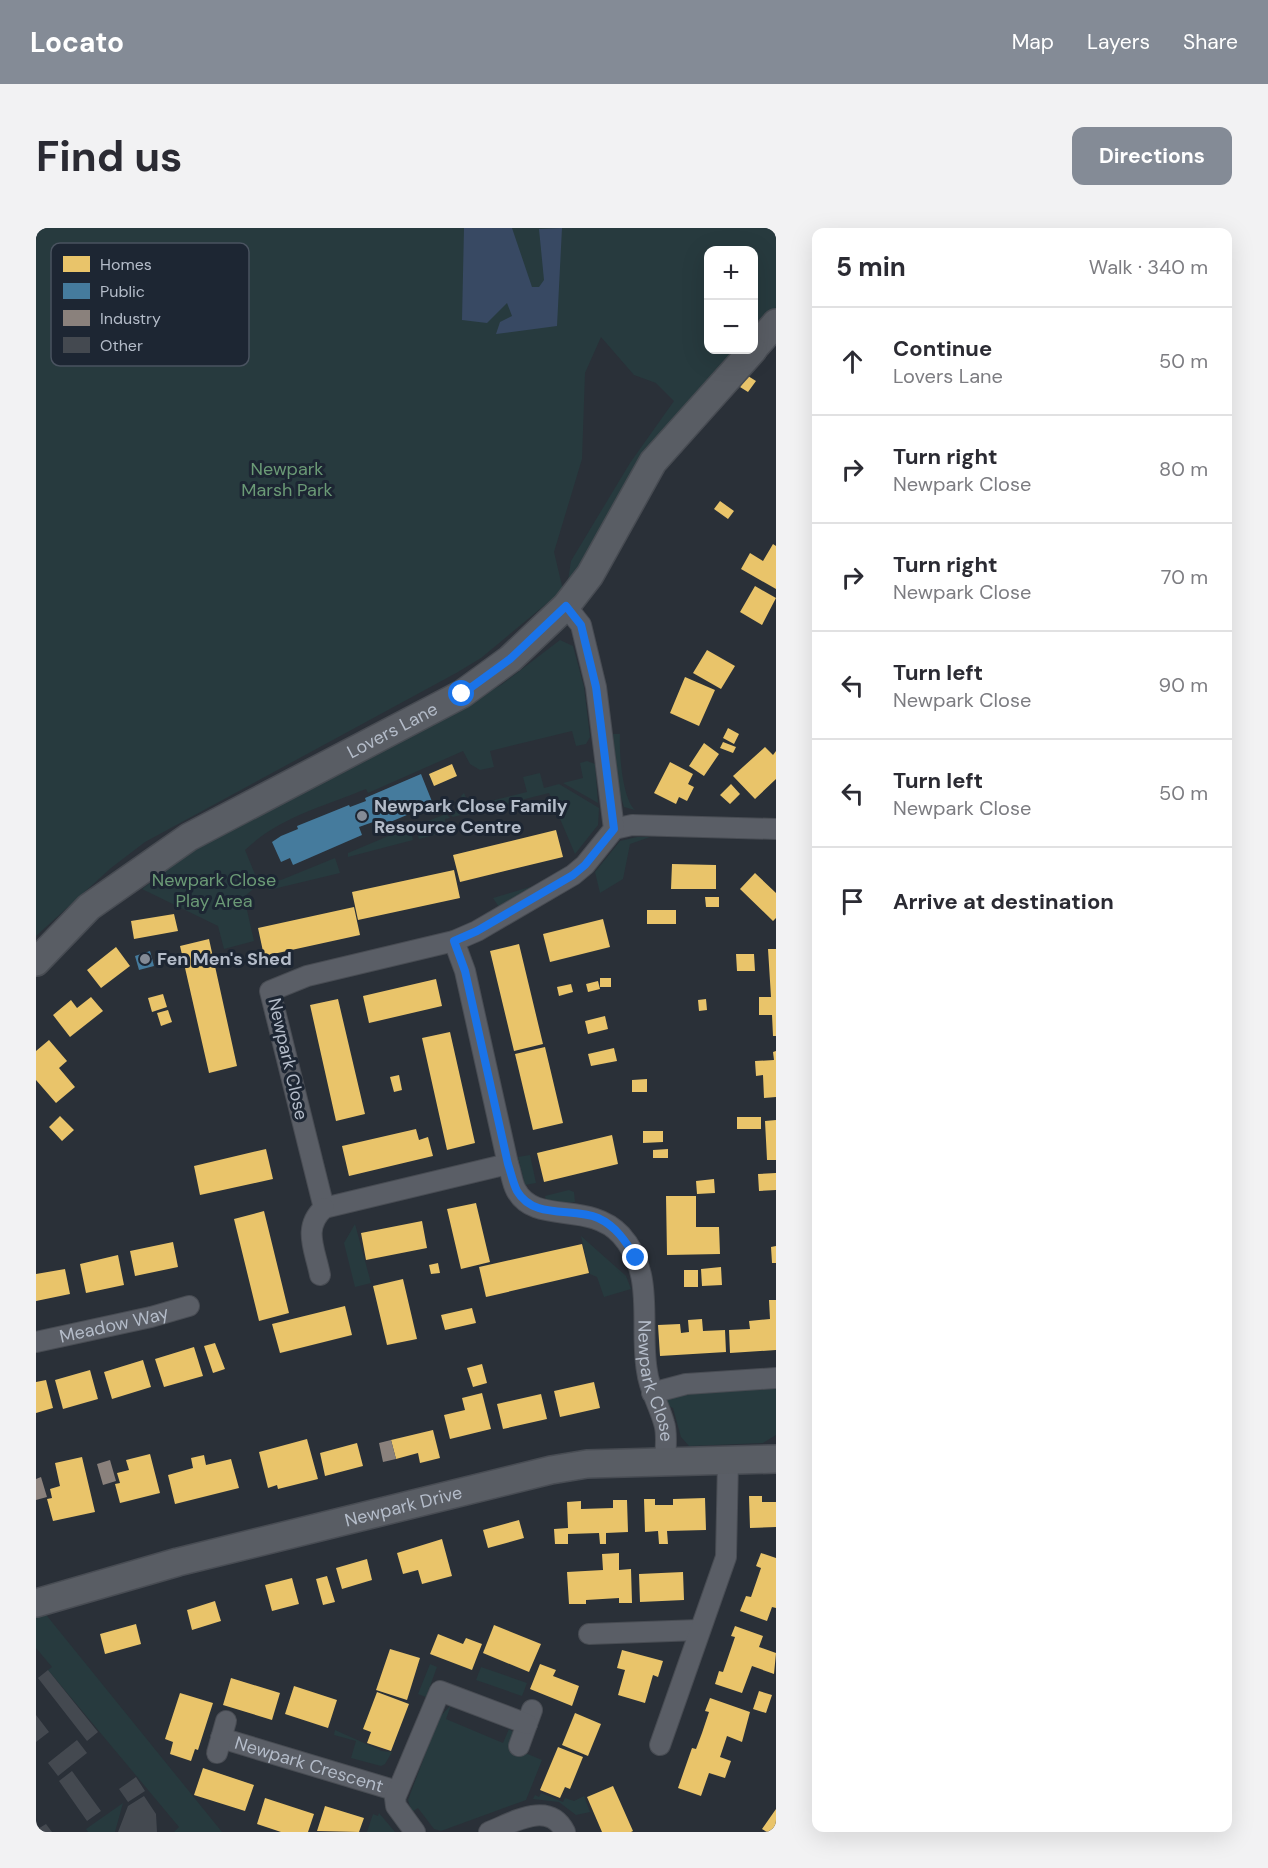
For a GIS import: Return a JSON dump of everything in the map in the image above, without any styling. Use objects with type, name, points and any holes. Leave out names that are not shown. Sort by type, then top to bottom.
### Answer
[{"type":"street","name":"Lovers Lane","points":[[758,343],[776,323]]},
{"type":"street","name":"Lovers Lane","points":[[36,962],[89,907],[189,837],[462,694],[510,659],[566,606],[590,575],[653,462],[749,354]]},
{"type":"street","points":[[566,606],[581,625],[596,687],[614,829],[632,825],[776,829]]},
{"type":"street","name":"Newpark Close","points":[[324,1208],[270,991],[307,975],[454,941],[477,931],[573,875],[585,865],[614,829]]},
{"type":"street","name":"Newpark Close","points":[[454,941],[465,971],[508,1164],[517,1191],[532,1206],[548,1211],[580,1213],[609,1224],[628,1245],[641,1274],[645,1294],[646,1370],[665,1429],[665,1463]]},
{"type":"street","points":[[320,1275],[310,1230],[314,1217],[324,1208],[508,1164]]},
{"type":"street","name":"Meadow Way","points":[[36,1342],[151,1317],[189,1305]]},
{"type":"street","points":[[652,1393],[686,1384],[776,1378]]},
{"type":"street","name":"Newpark Drive","points":[[36,1603],[195,1558],[551,1470],[587,1464],[776,1459]]},
{"type":"street","points":[[660,1745],[726,1557],[728,1461]]},
{"type":"street","points":[[589,1634],[699,1630]]},
{"type":"street","name":"Newpark Crescent","points":[[415,1832],[396,1806],[397,1791],[440,1691],[530,1717],[519,1746]]},
{"type":"street","name":"Newpark Crescent","points":[[221,1738],[397,1791]]},
{"type":"street","points":[[489,1832],[538,1814],[552,1817],[565,1832]]},
{"type":"green space","name":"Newpark Marsh Park","points":[[36,228],[776,228],[776,307],[758,327],[758,246],[704,246],[704,354],[735,354],[567,587],[571,561],[630,463],[674,401],[656,383],[634,375],[601,337],[585,373],[582,459],[554,552],[563,590],[481,658],[145,842],[111,868],[36,936]]},
{"type":"green space","name":"Newpark Close Play Area","points":[[560,640],[573,646],[584,687],[590,737],[586,744],[576,746],[572,731],[490,751],[494,767],[480,770],[470,764],[463,751],[368,793],[366,789],[318,807],[272,829],[245,850],[259,884],[244,897],[254,941],[224,949],[218,926],[142,889],[178,861],[228,830],[501,685]]},
{"type":"green space","points":[[613,734],[620,734],[624,785],[635,810],[624,807],[619,791]]},
{"type":"green space","points":[[587,761],[595,764],[598,803],[563,783],[583,778],[580,763]]},
{"type":"green space","points":[[540,773],[544,788],[559,784],[599,808],[598,825],[575,854],[549,793],[453,817],[449,813],[465,807],[461,796],[464,793],[470,806],[527,792],[523,777]]},
{"type":"green space","points":[[446,814],[450,818],[445,819],[445,832],[419,839],[415,826]]},
{"type":"green space","points":[[410,827],[413,840],[348,857],[348,853]]},
{"type":"green space","points":[[650,837],[630,844],[623,879],[600,893],[595,872],[620,841]]},
{"type":"green space","points":[[335,858],[340,873],[269,890],[266,881],[281,880]]},
{"type":"green space","points":[[537,885],[499,907],[493,898]]},
{"type":"green space","points":[[530,1155],[536,1183],[525,1185],[518,1157]]},
{"type":"green space","points":[[569,1190],[574,1192],[575,1202],[547,1204],[545,1196]]},
{"type":"green space","points":[[355,1224],[371,1283],[355,1287],[344,1243]]},
{"type":"green space","points":[[581,1236],[626,1276],[631,1289],[604,1297],[597,1277],[590,1274]]},
{"type":"green space","points":[[776,1386],[776,1435],[763,1443],[689,1446],[681,1437],[673,1408],[667,1405],[666,1401],[671,1394]]},
{"type":"green space","points":[[43,1611],[222,1832],[174,1832],[179,1827],[48,1670],[52,1667],[36,1648],[36,1613]]},
{"type":"green space","points":[[430,1664],[437,1667],[426,1697],[418,1694]]},
{"type":"green space","points":[[481,1667],[527,1683],[522,1696],[476,1680]]},
{"type":"green space","points":[[451,1705],[446,1719],[503,1743],[509,1729],[513,1732],[513,1748],[542,1760],[526,1800],[441,1831],[434,1829],[418,1808],[412,1812],[408,1800],[439,1718]]},
{"type":"green space","points":[[335,1730],[382,1751],[392,1752],[385,1764],[381,1766],[351,1758],[356,1741],[334,1735]]},
{"type":"green space","points":[[541,1793],[563,1802],[565,1798],[574,1801],[584,1796],[590,1812],[576,1815],[559,1802],[533,1799],[535,1795],[539,1797]]},
{"type":"green space","points":[[123,1803],[115,1832],[88,1832],[86,1829]]},
{"type":"green space","points":[[379,1813],[395,1832],[367,1832],[373,1814],[378,1816]]},
{"type":"water","points":[[464,228],[512,228],[532,287],[539,287],[544,280],[539,229],[562,228],[557,326],[496,334],[500,322],[512,316],[507,303],[487,323],[462,320]]},
{"type":"building: Homes","points":[[748,376],[756,381],[748,392],[740,387]]},
{"type":"building: Homes","points":[[720,501],[734,511],[728,519],[714,509]]},
{"type":"building: Homes","points":[[773,544],[776,546],[776,589],[741,569],[750,553],[763,561]]},
{"type":"building: Homes","points":[[755,586],[776,598],[762,625],[740,612]]},
{"type":"building: Homes","points":[[707,650],[735,666],[721,689],[693,673]]},
{"type":"building: Homes","points":[[685,677],[715,690],[699,726],[670,713]]},
{"type":"building: Homes","points":[[728,728],[739,734],[734,744],[723,738]]},
{"type":"building: Homes","points":[[723,742],[736,747],[733,753],[720,748]]},
{"type":"building: Homes","points":[[704,743],[719,754],[704,776],[689,766]]},
{"type":"building: Homes","points":[[765,747],[773,755],[776,751],[776,779],[755,799],[733,776]]},
{"type":"building: Homes","points":[[670,762],[693,774],[688,784],[694,787],[687,801],[679,797],[676,804],[654,793]]},
{"type":"building: Homes","points":[[452,764],[457,776],[434,786],[429,774]]},
{"type":"building: Homes","points":[[731,784],[740,794],[730,804],[720,795]]},
{"type":"building: Homes","points":[[556,830],[563,857],[460,882],[453,855]]},
{"type":"building: Homes","points":[[672,864],[716,865],[716,889],[671,889]]},
{"type":"building: Homes","points":[[454,870],[460,898],[358,920],[352,892]]},
{"type":"building: Homes","points":[[755,873],[776,893],[776,918],[773,921],[740,889]]},
{"type":"building: Homes","points":[[705,897],[719,897],[719,907],[706,907]]},
{"type":"building: Homes","points":[[354,907],[360,935],[264,956],[258,928]]},
{"type":"building: Homes","points":[[647,910],[676,910],[676,924],[647,924]]},
{"type":"building: Homes","points":[[174,914],[178,931],[134,939],[131,921]]},
{"type":"building: Homes","points":[[603,919],[610,947],[550,962],[543,934]]},
{"type":"building: Homes","points":[[209,939],[237,1066],[209,1073],[180,946]]},
{"type":"building: Homes","points":[[519,944],[543,1044],[514,1051],[490,951]]},
{"type":"building: Homes","points":[[116,947],[130,966],[101,988],[87,970]]},
{"type":"building: Homes","points":[[768,949],[776,949],[776,1036],[773,1036],[772,1015],[759,1015],[759,997],[771,997]]},
{"type":"building: Homes","points":[[736,954],[754,954],[755,971],[737,971]]},
{"type":"building: Homes","points":[[600,978],[611,978],[611,987],[600,987]]},
{"type":"building: Homes","points":[[436,979],[442,1006],[369,1023],[363,996]]},
{"type":"building: Homes","points":[[598,981],[600,989],[588,992],[586,984]]},
{"type":"building: Homes","points":[[571,984],[573,992],[559,996],[557,987]]},
{"type":"building: Homes","points":[[163,994],[167,1007],[152,1012],[148,998]]},
{"type":"building: Homes","points":[[91,997],[103,1011],[70,1037],[53,1015],[71,1000],[77,1008]]},
{"type":"building: Homes","points":[[338,999],[365,1114],[336,1121],[310,1005]]},
{"type":"building: Homes","points":[[706,999],[707,1010],[699,1011],[698,1000]]},
{"type":"building: Homes","points":[[168,1010],[172,1022],[161,1026],[157,1013]]},
{"type":"building: Homes","points":[[605,1016],[608,1029],[588,1034],[585,1021]]},
{"type":"building: Homes","points":[[450,1032],[475,1143],[447,1150],[422,1038]]},
{"type":"building: Homes","points":[[49,1040],[67,1061],[59,1068],[75,1087],[56,1103],[36,1080],[36,1051]]},
{"type":"building: Homes","points":[[545,1047],[563,1123],[533,1130],[515,1054]]},
{"type":"building: Homes","points":[[614,1048],[617,1061],[591,1066],[588,1054]]},
{"type":"building: Homes","points":[[776,1051],[776,1097],[764,1098],[763,1075],[756,1076],[755,1061],[774,1060],[773,1052]]},
{"type":"building: Homes","points":[[399,1075],[402,1090],[394,1092],[390,1077]]},
{"type":"building: Homes","points":[[647,1079],[647,1092],[632,1092],[632,1080]]},
{"type":"building: Homes","points":[[60,1116],[74,1130],[62,1141],[49,1127]]},
{"type":"building: Homes","points":[[737,1117],[761,1117],[761,1129],[737,1129]]},
{"type":"building: Homes","points":[[776,1120],[776,1160],[767,1160],[765,1121]]},
{"type":"building: Homes","points":[[416,1129],[419,1140],[428,1137],[433,1156],[349,1176],[342,1146]]},
{"type":"building: Homes","points":[[643,1131],[663,1131],[663,1142],[643,1143]]},
{"type":"building: Homes","points":[[612,1135],[618,1164],[544,1182],[537,1153]]},
{"type":"building: Homes","points":[[266,1149],[273,1179],[200,1195],[194,1166]]},
{"type":"building: Homes","points":[[668,1149],[668,1158],[653,1158],[653,1150]]},
{"type":"building: Homes","points":[[776,1173],[776,1190],[759,1191],[758,1174]]},
{"type":"building: Homes","points":[[714,1179],[715,1193],[697,1194],[696,1181]]},
{"type":"building: Homes","points":[[666,1196],[696,1196],[696,1227],[719,1227],[720,1254],[667,1255]]},
{"type":"building: Homes","points":[[476,1203],[490,1262],[461,1269],[447,1209]]},
{"type":"building: Homes","points":[[264,1211],[289,1313],[259,1321],[234,1219]]},
{"type":"building: Homes","points":[[422,1221],[427,1248],[366,1260],[361,1233]]},
{"type":"building: Homes","points":[[173,1242],[178,1267],[135,1276],[130,1251]]},
{"type":"building: Homes","points":[[582,1244],[589,1273],[486,1297],[479,1267]]},
{"type":"building: Homes","points":[[776,1246],[776,1263],[772,1263],[771,1247]]},
{"type":"building: Homes","points":[[118,1255],[124,1285],[86,1293],[80,1264]]},
{"type":"building: Homes","points":[[438,1263],[440,1273],[431,1274],[429,1265]]},
{"type":"building: Homes","points":[[721,1267],[722,1285],[702,1286],[701,1269]]},
{"type":"building: Homes","points":[[65,1269],[70,1294],[36,1301],[36,1274]]},
{"type":"building: Homes","points":[[684,1270],[698,1270],[698,1287],[684,1287]]},
{"type":"building: Homes","points":[[403,1279],[417,1339],[387,1345],[373,1286]]},
{"type":"building: Homes","points":[[769,1300],[776,1300],[776,1350],[730,1353],[729,1330],[750,1329],[749,1321],[770,1319]]},
{"type":"building: Homes","points":[[345,1306],[352,1335],[280,1353],[272,1324]]},
{"type":"building: Homes","points":[[472,1308],[476,1323],[445,1330],[441,1315]]},
{"type":"building: Homes","points":[[702,1319],[703,1331],[725,1330],[726,1352],[660,1356],[658,1325],[680,1324],[681,1333],[689,1332],[688,1320]]},
{"type":"building: Homes","points":[[215,1343],[225,1369],[213,1373],[204,1346]]},
{"type":"building: Homes","points":[[194,1347],[203,1376],[164,1387],[155,1359]]},
{"type":"building: Homes","points":[[143,1360],[151,1387],[112,1399],[104,1372]]},
{"type":"building: Homes","points":[[482,1364],[487,1383],[473,1387],[467,1368]]},
{"type":"building: Homes","points":[[90,1370],[98,1399],[63,1409],[55,1380]]},
{"type":"building: Homes","points":[[46,1380],[53,1408],[36,1413],[36,1382]]},
{"type":"building: Homes","points":[[594,1382],[600,1408],[560,1417],[554,1391]]},
{"type":"building: Homes","points":[[482,1393],[491,1429],[450,1439],[444,1415],[465,1410],[462,1398]]},
{"type":"building: Homes","points":[[541,1394],[547,1419],[503,1429],[497,1404]]},
{"type":"building: Homes","points":[[433,1430],[440,1458],[420,1463],[418,1453],[396,1459],[391,1440]]},
{"type":"building: Homes","points":[[307,1439],[318,1479],[278,1489],[277,1485],[268,1488],[259,1452]]},
{"type":"building: Homes","points":[[357,1443],[363,1466],[325,1476],[320,1453]]},
{"type":"building: Homes","points":[[150,1454],[160,1493],[120,1503],[115,1484],[120,1483],[117,1473],[129,1470],[126,1460]]},
{"type":"building: Homes","points":[[204,1455],[206,1465],[231,1459],[239,1488],[175,1504],[168,1475],[193,1468],[191,1458]]},
{"type":"building: Homes","points":[[82,1457],[95,1512],[53,1521],[47,1499],[52,1498],[50,1489],[60,1486],[55,1463]]},
{"type":"building: Homes","points":[[749,1496],[762,1496],[762,1502],[776,1502],[776,1527],[750,1528]]},
{"type":"building: Homes","points":[[705,1498],[706,1530],[667,1531],[668,1544],[659,1544],[658,1531],[645,1532],[644,1499],[655,1499],[655,1505],[673,1505],[673,1499]]},
{"type":"building: Homes","points":[[613,1500],[627,1500],[628,1532],[606,1533],[606,1544],[600,1544],[599,1533],[568,1534],[568,1544],[555,1544],[554,1529],[568,1528],[567,1502],[581,1501],[581,1509],[613,1508]]},
{"type":"building: Homes","points":[[519,1520],[524,1538],[488,1548],[483,1530]]},
{"type":"building: Homes","points":[[442,1539],[452,1576],[422,1584],[418,1570],[403,1574],[397,1553]]},
{"type":"building: Homes","points":[[619,1553],[619,1570],[631,1569],[632,1603],[619,1603],[619,1598],[586,1600],[586,1604],[569,1604],[567,1572],[603,1570],[602,1554]]},
{"type":"building: Homes","points":[[761,1553],[776,1558],[776,1608],[772,1607],[767,1621],[740,1611],[746,1596],[751,1597],[761,1568],[756,1566]]},
{"type":"building: Homes","points":[[367,1559],[372,1580],[342,1589],[336,1568]]},
{"type":"building: Homes","points":[[683,1572],[684,1600],[640,1602],[639,1574]]},
{"type":"building: Homes","points":[[327,1576],[335,1602],[323,1605],[316,1579]]},
{"type":"building: Homes","points":[[292,1578],[299,1604],[272,1611],[265,1585]]},
{"type":"building: Homes","points":[[215,1601],[221,1621],[192,1630],[187,1610]]},
{"type":"building: Homes","points":[[136,1624],[141,1644],[105,1654],[100,1634]]},
{"type":"building: Homes","points":[[494,1625],[541,1644],[529,1672],[483,1653]]},
{"type":"building: Homes","points":[[735,1626],[763,1636],[759,1647],[776,1653],[774,1674],[752,1666],[742,1693],[715,1684],[719,1671],[723,1672],[735,1637],[731,1636]]},
{"type":"building: Homes","points":[[438,1634],[463,1644],[466,1638],[482,1644],[472,1670],[430,1654]]},
{"type":"building: Homes","points":[[390,1649],[420,1658],[407,1700],[376,1690]]},
{"type":"building: Homes","points":[[622,1650],[663,1661],[658,1677],[653,1675],[645,1703],[618,1695],[625,1670],[617,1668]]},
{"type":"building: Homes","points":[[540,1664],[556,1670],[553,1676],[579,1686],[572,1706],[530,1689]]},
{"type":"building: Homes","points":[[231,1678],[280,1693],[272,1720],[223,1705]]},
{"type":"building: Homes","points":[[294,1686],[337,1700],[328,1728],[285,1714]]},
{"type":"building: Homes","points":[[759,1691],[772,1695],[766,1713],[753,1709]]},
{"type":"building: Homes","points":[[377,1692],[409,1704],[391,1751],[367,1743],[371,1732],[363,1729]]},
{"type":"building: Homes","points":[[180,1693],[213,1703],[198,1750],[195,1749],[191,1761],[170,1754],[173,1742],[165,1739]]},
{"type":"building: Homes","points":[[710,1698],[750,1712],[742,1742],[727,1736],[720,1757],[731,1761],[725,1778],[709,1773],[701,1796],[678,1788],[692,1748],[696,1749],[702,1733],[709,1712],[705,1711]]},
{"type":"building: Homes","points":[[575,1713],[601,1724],[588,1756],[562,1745]]},
{"type":"building: Homes","points":[[558,1747],[583,1757],[570,1789],[565,1787],[560,1798],[540,1790]]},
{"type":"building: Homes","points":[[203,1768],[254,1785],[245,1811],[194,1795]]},
{"type":"building: Homes","points":[[613,1786],[633,1831],[631,1832],[602,1832],[587,1797]]},
{"type":"building: Homes","points":[[265,1798],[314,1814],[308,1832],[281,1832],[257,1824]]},
{"type":"building: Homes","points":[[325,1806],[364,1818],[359,1832],[317,1831]]},
{"type":"building: Homes","points":[[776,1809],[776,1832],[767,1832],[762,1829]]},
{"type":"building: Public","points":[[421,774],[433,804],[376,828],[373,822],[359,827],[362,835],[293,865],[290,858],[281,862],[272,842],[281,836],[298,829],[297,826],[349,805],[350,807],[366,801],[365,798]]},
{"type":"building: Public","points":[[150,951],[154,966],[139,970],[135,956]]},
{"type":"building: Industry","points":[[391,1440],[396,1459],[383,1462],[379,1443]]},
{"type":"building: Industry","points":[[110,1460],[116,1481],[103,1485],[97,1464]]},
{"type":"building: Industry","points":[[41,1477],[47,1497],[36,1500],[36,1479]]},
{"type":"building: Other","points":[[48,1670],[98,1732],[87,1741],[38,1678]]},
{"type":"building: Other","points":[[36,1715],[49,1732],[36,1742]]},
{"type":"building: Other","points":[[77,1740],[87,1753],[58,1776],[48,1763]]},
{"type":"building: Other","points":[[72,1771],[101,1811],[87,1821],[59,1781]]},
{"type":"building: Other","points":[[136,1777],[145,1791],[128,1802],[119,1789]]},
{"type":"building: Other","points":[[144,1796],[156,1814],[157,1832],[118,1832],[128,1806]]},
{"type":"building: Other","points":[[46,1824],[52,1832],[36,1832],[36,1830]]},
{"type":"place","name":"Newpark Close Family Resource Centre","points":[[362,816]]},
{"type":"place","name":"Fen Men's Shed","points":[[145,959]]},
{"type":"route","points":[[462,694],[510,659],[566,606],[581,625],[596,687],[614,829],[585,865],[573,875],[477,931],[454,941],[465,971],[508,1164],[517,1191],[532,1206],[548,1211],[580,1213],[609,1224],[621,1235],[636,1258]]}]
